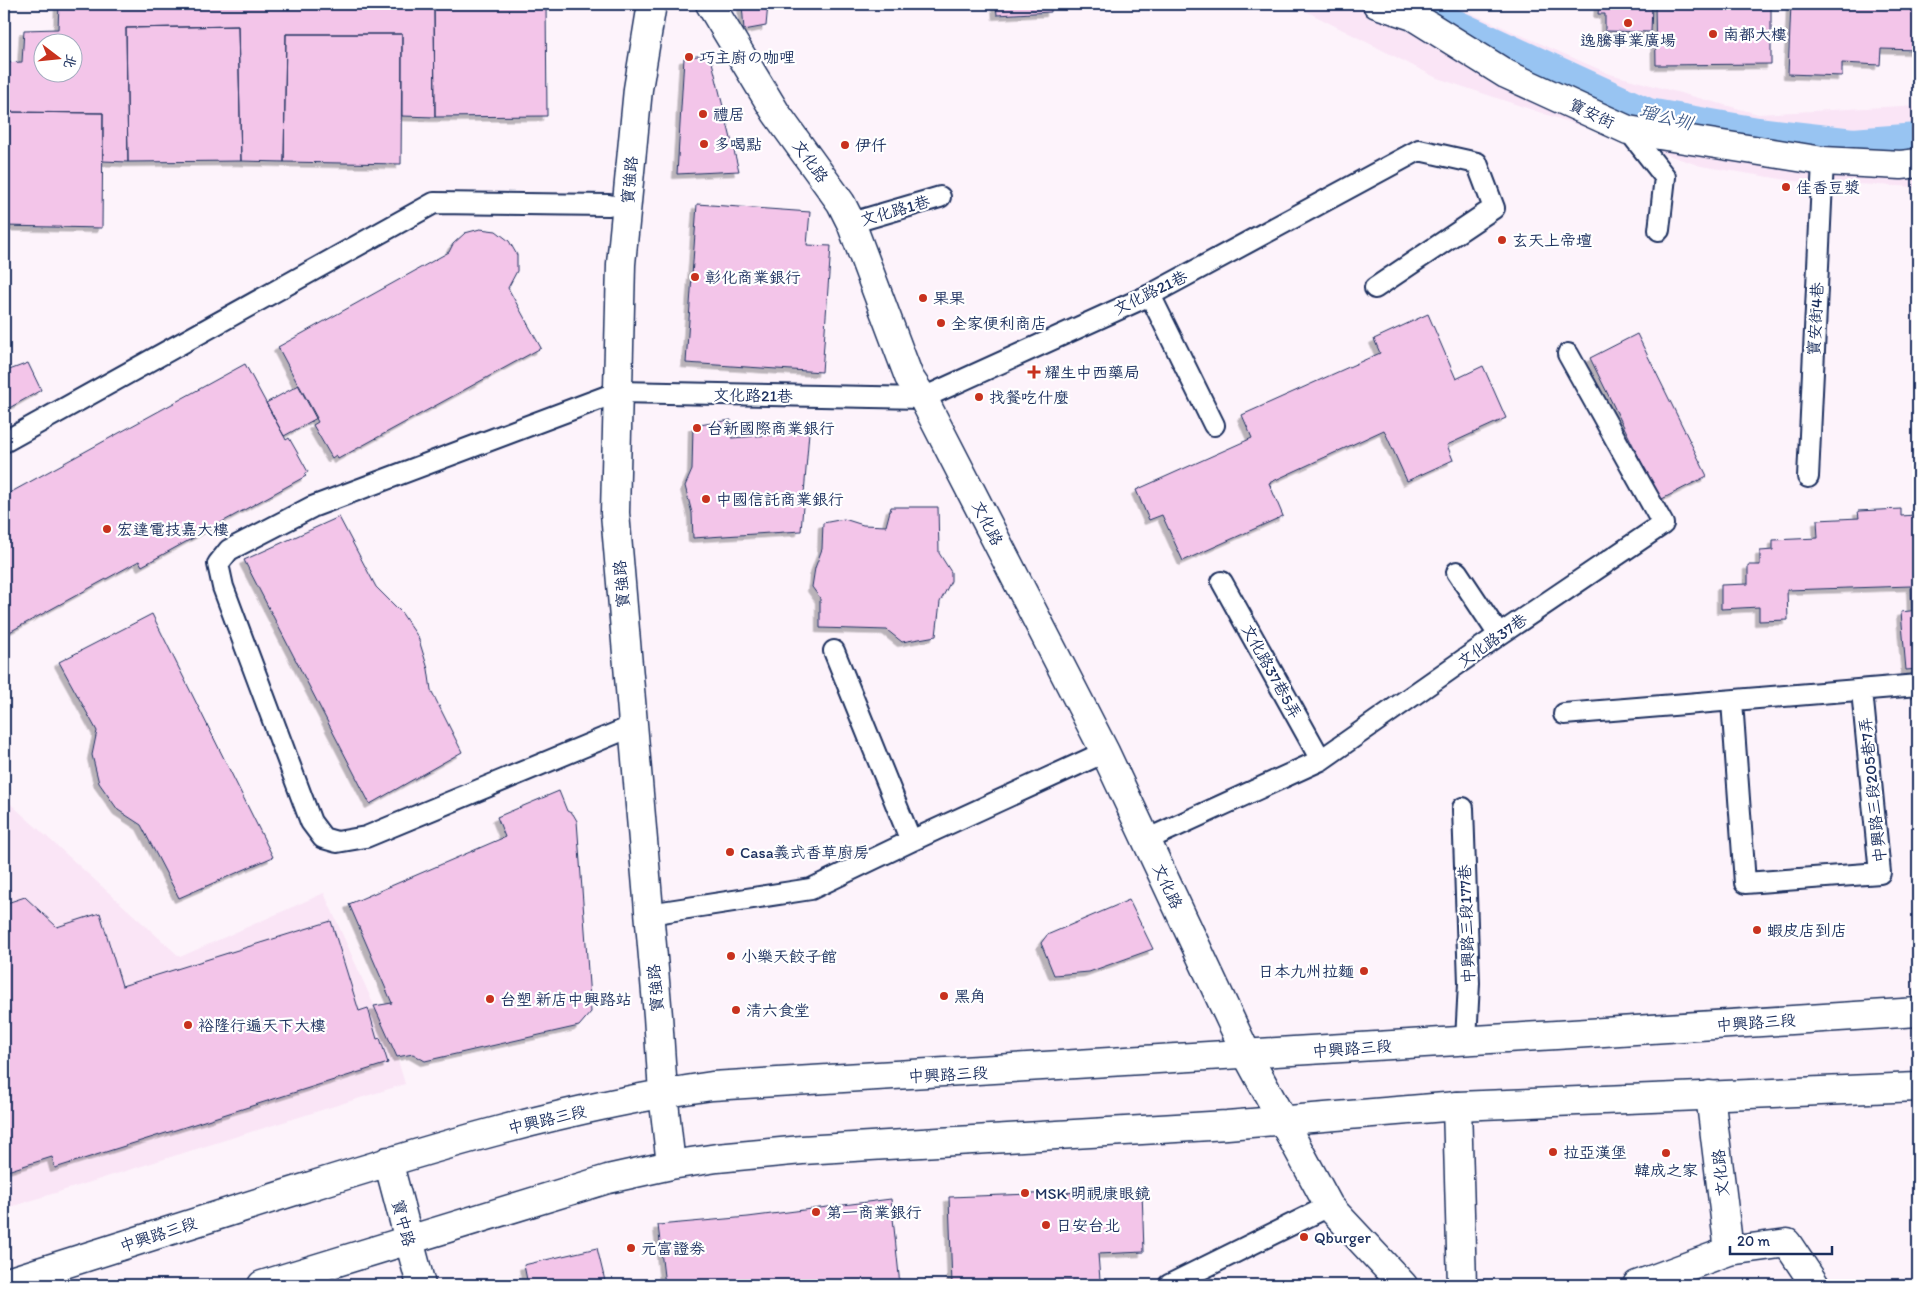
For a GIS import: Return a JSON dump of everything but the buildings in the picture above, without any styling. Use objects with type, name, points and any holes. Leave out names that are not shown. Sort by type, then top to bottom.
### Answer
[{"type":"street","name":"寶強路","points":[[652,4],[638,89],[621,264],[615,513],[663,1093],[671,1165]]},
{"type":"street","name":"文化路","points":[[710,4],[776,113],[841,204],[851,223],[909,376],[923,398],[1105,752],[1248,1055],[1282,1120],[1329,1206],[1403,1285]]},
{"type":"street","name":"寶安街","points":[[1377,4],[1413,16],[1506,74],[1628,130],[1823,161],[1901,165],[1918,163]]},
{"type":"street","name":"中興路三段","points":[[4,1283],[388,1161],[515,1126],[663,1093],[712,1086],[1028,1069],[1918,1012]]},
{"type":"street","points":[[262,1285],[608,1179],[671,1165],[717,1158],[802,1150],[1282,1120],[1457,1106],[1918,1087]]},
{"type":"street","name":"文化路","points":[[1710,1095],[1729,1251]]},
{"type":"street","points":[[1457,1106],[1462,1285]]},
{"type":"street","name":"寶中路","points":[[388,1161],[421,1285]]},
{"type":"street","points":[[1655,1282],[1729,1251],[1787,1244],[1815,1285]]},
{"type":"lane","points":[[1628,130],[1665,177],[1659,230]]},
{"type":"lane","name":"文化路21巷","points":[[618,392],[923,398],[1150,295],[1419,150],[1477,163],[1494,208],[1375,288]]},
{"type":"lane","name":"寶安街4巷","points":[[1808,478],[1823,161]]},
{"type":"lane","name":"文化路1巷","points":[[851,223],[940,196]]},
{"type":"lane","points":[[4,442],[434,203],[609,205]]},
{"type":"lane","points":[[1150,295],[1214,425]]},
{"type":"lane","name":"文化路37巷","points":[[1146,840],[1321,760],[1499,635],[1663,524],[1568,354]]},
{"type":"lane","points":[[618,392],[312,507],[229,550],[218,564],[224,587],[311,822],[323,838],[337,842],[366,837],[633,726]]},
{"type":"lane","points":[[1456,572],[1499,635]]},
{"type":"lane","name":"文化路37巷5弄","points":[[1222,582],[1321,760]]},
{"type":"lane","points":[[834,651],[911,841]]},
{"type":"lane","points":[[1564,714],[1918,685]]},
{"type":"lane","name":"中興路三段205巷7弄","points":[[1732,701],[1746,883],[1880,873],[1862,691]]},
{"type":"lane","points":[[649,914],[811,889],[1105,752]]},
{"type":"lane","name":"中興路三段177巷","points":[[1463,808],[1469,983],[1466,1040]]},
{"type":"lane","points":[[1169,1285],[1329,1206]]},
{"type":"shaded area","points":[[1292,4],[1450,4],[1610,74],[1758,114],[1902,106],[1918,108],[1918,187],[1794,181],[1701,166],[1437,78]]},
{"type":"shaded area","name":"裕隆行遍天下大樓","points":[[4,798],[180,957],[324,893],[397,1057],[405,1084],[4,1209]]},
{"type":"waterway","name":"瑠公圳","points":[[1415,9],[1648,116],[1757,135],[1853,146],[1918,141]]},
{"type":"place","name":"逸騰事業廣場","points":[[1628,23]]},
{"type":"place","name":"南都大樓","points":[[1713,34]]},
{"type":"place","name":"巧主廚の咖哩","points":[[689,57]]},
{"type":"place","name":"禮居","points":[[703,114]]},
{"type":"place","name":"多喝點","points":[[704,144]]},
{"type":"place","name":"伊仟","points":[[845,145]]},
{"type":"place","name":"佳香豆漿","points":[[1786,187]]},
{"type":"place","name":"玄天上帝壇","points":[[1502,240]]},
{"type":"place","name":"彰化商業銀行","points":[[695,277]]},
{"type":"place","name":"果果","points":[[923,298]]},
{"type":"place","name":"全家便利商店","points":[[941,323]]},
{"type":"place","name":"耀生中西藥局","points":[[1034,372]]},
{"type":"place","name":"找餐吃什麼","points":[[979,397]]},
{"type":"place","name":"台新國際商業銀行","points":[[697,428]]},
{"type":"place","name":"中國信託商業銀行","points":[[706,499]]},
{"type":"place","name":"宏達電技嘉大樓","points":[[107,529]]},
{"type":"place","name":"Casa義式香草廚房","points":[[730,852]]},
{"type":"place","name":"蝦皮店到店","points":[[1757,930]]},
{"type":"place","name":"小樂天餃子館","points":[[731,956]]},
{"type":"place","name":"日本九州拉麵","points":[[1364,971]]},
{"type":"place","name":"黑角","points":[[944,996]]},
{"type":"place","name":"台塑 新店中興路站","points":[[490,999]]},
{"type":"place","name":"清六食堂","points":[[736,1010]]},
{"type":"place","name":"裕隆行遍天下大樓","points":[[188,1025]]},
{"type":"place","name":"拉亞漢堡","points":[[1553,1152]]},
{"type":"place","name":"韓成之家","points":[[1666,1153]]},
{"type":"place","name":"MSK 明視康眼鏡","points":[[1025,1193]]},
{"type":"place","name":"第一商業銀行","points":[[816,1212]]},
{"type":"place","name":"日安台北","points":[[1046,1225]]},
{"type":"place","name":"Qburger","points":[[1304,1237]]},
{"type":"place","name":"元富證券","points":[[631,1248]]}]
